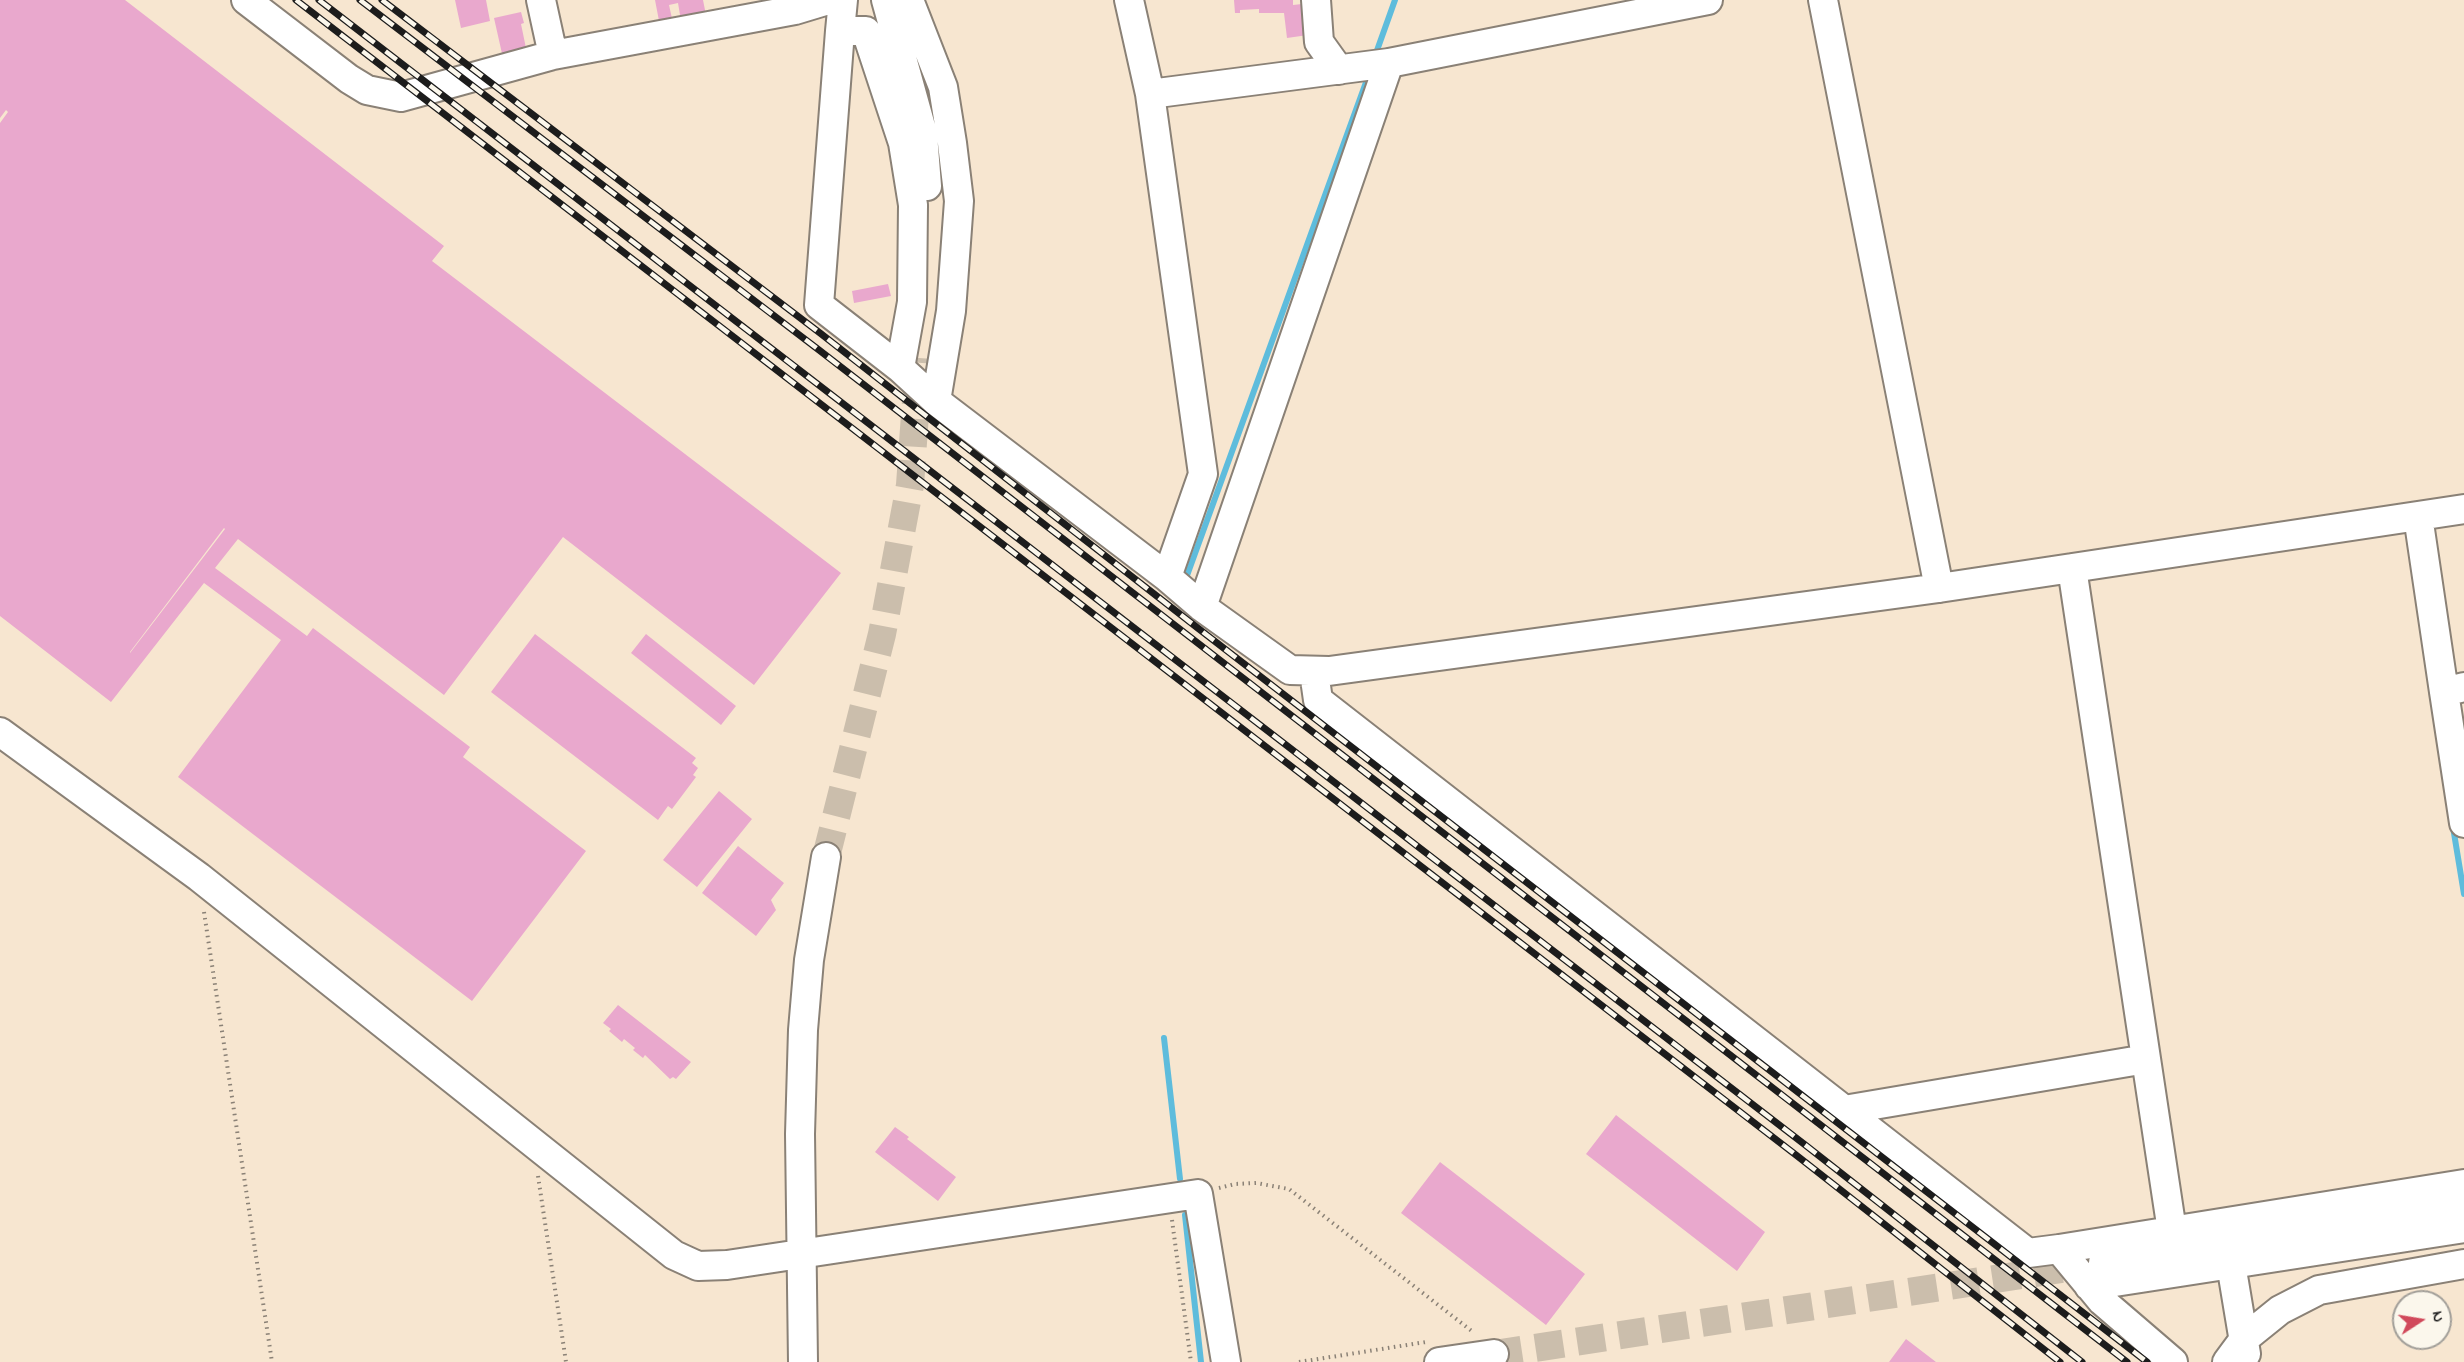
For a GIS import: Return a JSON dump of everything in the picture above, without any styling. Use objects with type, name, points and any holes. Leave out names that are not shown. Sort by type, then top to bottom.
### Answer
[{"type":"street","points":[[246,0],[349,79],[367,90],[401,97],[553,55],[795,10],[828,0]]},
{"type":"street","points":[[541,0],[553,55]]},
{"type":"street","points":[[843,0],[819,305],[909,363],[936,401],[1167,576],[1202,607],[1290,670],[1314,672],[1939,588],[2464,509]]},
{"type":"street","points":[[885,0],[923,134],[931,276],[909,363]]},
{"type":"street","points":[[909,0],[943,87],[959,201],[951,311],[936,401]]},
{"type":"street","points":[[1129,0],[1150,94],[1203,474],[1167,576]]},
{"type":"street","points":[[1316,0],[1319,42],[1339,70]]},
{"type":"street","points":[[1150,94],[1389,63],[1708,0]]},
{"type":"street","points":[[1823,0],[1939,588]]},
{"type":"street","points":[[840,31],[866,31],[903,143],[913,205],[909,363]]},
{"type":"street","points":[[1202,607],[1389,63]]},
{"type":"street","points":[[2418,516],[2454,690],[2464,823]]},
{"type":"street","points":[[2072,568],[2172,1231]]},
{"type":"street","points":[[1314,672],[1318,700],[2028,1253],[2464,1184]]},
{"type":"street","points":[[0,732],[199,877],[674,1255],[698,1266],[728,1265],[1198,1194],[1226,1362]]},
{"type":"street","points":[[803,1362],[800,1134],[803,1030],[809,960],[826,856]]},
{"type":"street","points":[[1844,1110],[2146,1059]]},
{"type":"street","points":[[2096,1275],[2464,1207]]},
{"type":"street","points":[[2059,1249],[2096,1275],[2231,1264],[2464,1228]]},
{"type":"street","points":[[2231,1264],[2246,1351]]},
{"type":"street","points":[[2227,1362],[2246,1351],[2280,1310],[2319,1290],[2464,1264]]},
{"type":"street","points":[[2096,1275],[2102,1301],[2173,1362]]},
{"type":"street","points":[[1434,1352],[1494,1354]]},
{"type":"path","points":[[199,877],[272,1362]]},
{"type":"path","points":[[532,1142],[566,1362]]},
{"type":"path","points":[[1198,1194],[1236,1184],[1256,1183],[1289,1189],[1475,1334],[1464,1336]]},
{"type":"path","points":[[1170,1199],[1191,1362]]},
{"type":"path","points":[[1299,1362],[1434,1352]]},
{"type":"building","points":[[0,0],[125,0],[444,246],[432,261],[841,573],[754,685],[563,537],[444,695],[238,539],[215,568],[307,636],[313,628],[470,747],[463,757],[586,851],[472,1001],[178,777],[281,640],[204,583],[111,702],[0,616],[0,123],[8,112],[6,110],[0,118]],"holes":[[[224,528],[225,529],[130,653]]]},
{"type":"building","points":[[455,0],[486,0],[490,21],[461,28]]},
{"type":"building","points":[[655,0],[703,0],[706,15],[681,21],[678,3],[669,5],[673,23],[660,26]]},
{"type":"building","points":[[1234,0],[1293,0],[1293,5],[1311,3],[1315,34],[1287,38],[1284,13],[1259,13],[1259,9],[1240,10],[1240,13],[1235,13]]},
{"type":"building","points":[[521,12],[527,53],[503,58],[494,18]]},
{"type":"building","points":[[888,284],[891,296],[854,303],[852,291]]},
{"type":"building","points":[[535,634],[696,758],[692,763],[698,768],[693,775],[696,777],[672,809],[668,806],[658,820],[491,692]]},
{"type":"building","points":[[646,634],[736,706],[721,725],[631,653]]},
{"type":"building","points":[[719,791],[752,819],[697,887],[663,860]]},
{"type":"building","points":[[738,846],[784,883],[771,900],[776,910],[756,936],[702,893]]},
{"type":"building","points":[[618,1005],[691,1062],[676,1079],[673,1077],[670,1079],[645,1055],[643,1058],[624,1039],[622,1042],[609,1031],[611,1029],[603,1023]]},
{"type":"building","points":[[1616,1115],[1765,1232],[1737,1271],[1586,1154]]},
{"type":"building","points":[[895,1127],[956,1177],[938,1201],[875,1152]]},
{"type":"building","points":[[1440,1162],[1585,1274],[1546,1325],[1401,1213]]},
{"type":"building","points":[[1906,1339],[1936,1362],[1889,1362]]},
{"type":"waterway","points":[[1375,56],[1395,0]]},
{"type":"waterway","points":[[1185,581],[1369,74]]},
{"type":"waterway","points":[[2453,827],[2464,894]]},
{"type":"waterway","points":[[1164,1038],[1180,1179]]},
{"type":"waterway","points":[[1185,1215],[1201,1362]]},
{"type":"tunnel","points":[[826,857],[882,634],[910,485],[919,358]]},
{"type":"tunnel","points":[[1494,1354],[2095,1264]]},
{"type":"railway","points":[[296,0],[1796,1155],[2060,1362]]},
{"type":"railway","points":[[319,0],[1804,1144],[2082,1362]]},
{"type":"railway","points":[[360,0],[819,350],[2127,1362]]},
{"type":"railway","points":[[382,0],[820,333],[2147,1362]]}]
